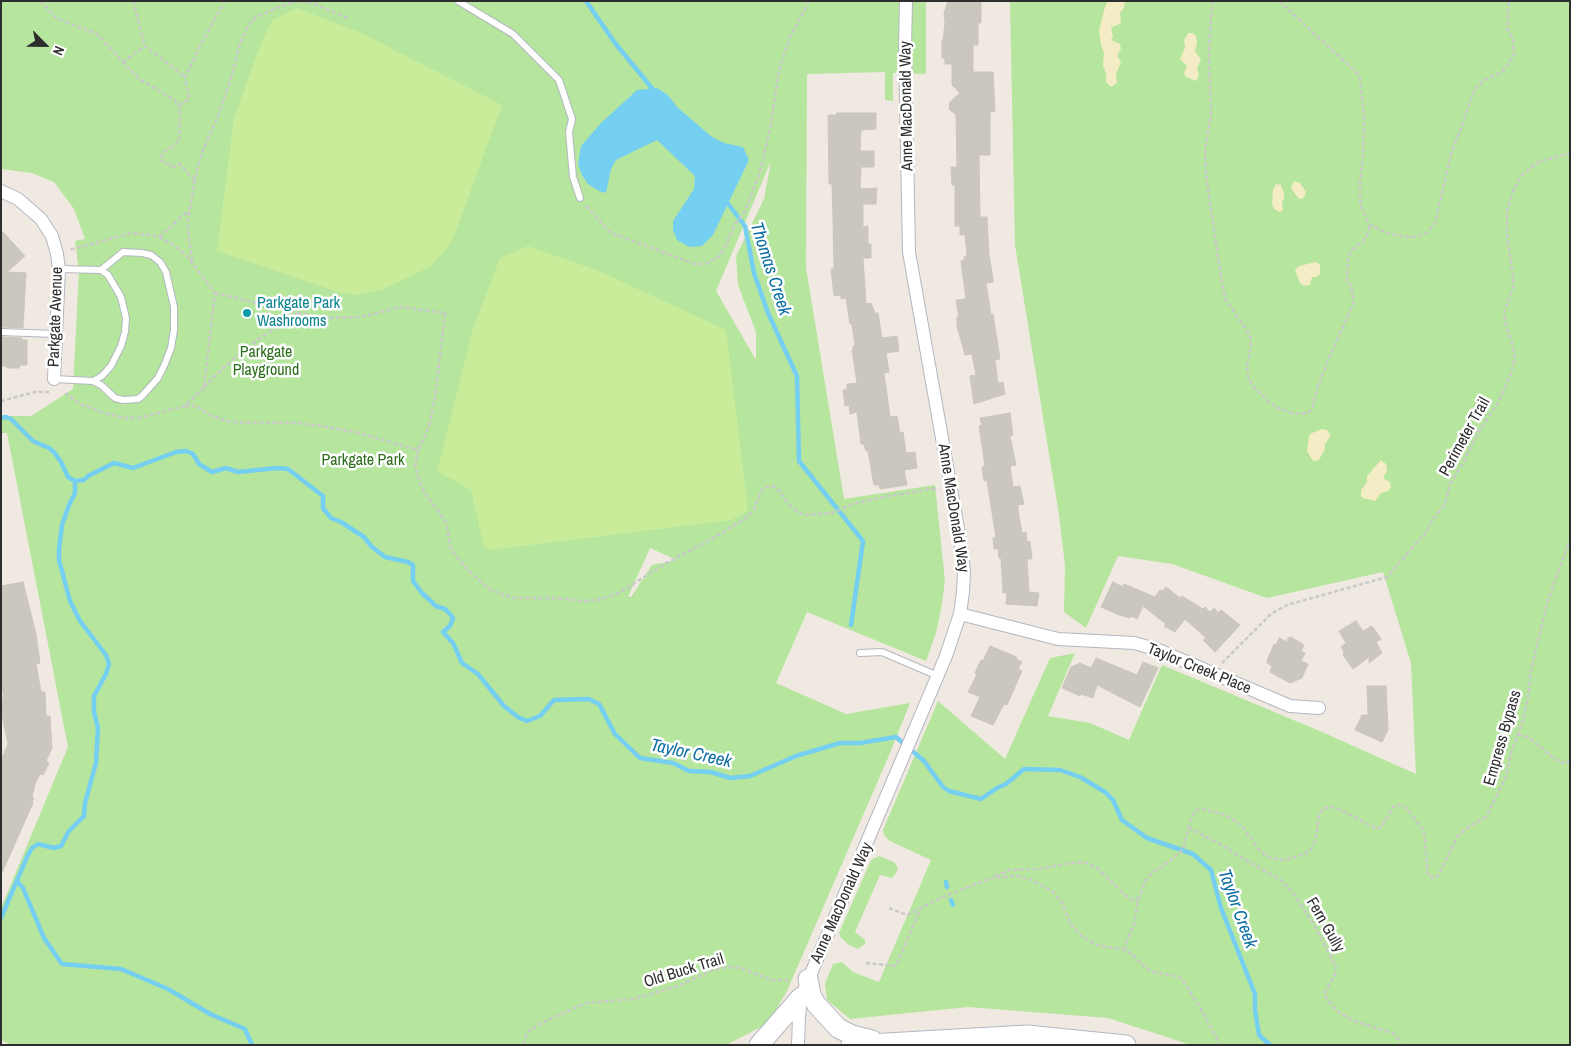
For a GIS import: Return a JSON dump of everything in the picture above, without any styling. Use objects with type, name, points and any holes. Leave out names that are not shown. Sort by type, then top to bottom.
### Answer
[{"type":"street","name":"Anne MacDonald Way","points":[[798,1045],[802,978],[902,762],[938,676],[960,614],[963,566],[910,252],[905,47],[906,1]]},
{"type":"street","name":"Parkgate Avenue","points":[[1,191],[18,199],[41,218],[52,236],[59,269],[55,334],[60,380]]},
{"type":"street","name":"Taylor Creek Place","points":[[960,614],[1058,639],[1134,643],[1156,649],[1290,706],[1319,708]]},
{"type":"street","points":[[802,978],[816,1004],[838,1028],[852,1035],[878,1042]]},
{"type":"street","points":[[759,1045],[802,997]]},
{"type":"street","points":[[851,1045],[878,1042],[1027,1040],[1126,1045]]},
{"type":"lane","points":[[458,1],[513,34],[559,80],[572,119],[569,132],[573,177],[580,198]]},
{"type":"lane","points":[[60,380],[93,381],[101,385],[115,398],[123,400],[138,399],[161,372],[171,348],[174,330],[174,307],[166,272],[160,262],[142,253],[123,252],[101,270]]},
{"type":"lane","points":[[59,269],[101,270],[108,275],[121,297],[126,318],[126,332],[111,366],[102,376],[93,381]]},
{"type":"lane","points":[[1,332],[55,334]]},
{"type":"lane","points":[[860,653],[882,652],[938,676]]},
{"type":"path","points":[[42,1],[56,18],[97,34],[139,79],[175,100],[179,105],[179,142],[162,153],[161,160],[172,167],[180,164],[195,181]]},
{"type":"path","points":[[133,1],[145,46],[185,76]]},
{"type":"path","points":[[179,105],[190,99],[185,76],[225,1]]},
{"type":"path","points":[[192,263],[188,235],[195,181],[203,150],[221,108],[240,43],[251,22],[279,7],[300,1],[312,3],[347,18]]},
{"type":"path","points":[[580,198],[611,233],[695,264],[706,264],[719,256],[734,226],[744,213],[758,178],[764,159],[779,70],[790,37],[809,1]]},
{"type":"path","points":[[1213,1],[1209,58],[1211,114],[1205,150],[1206,175],[1222,284],[1226,300],[1250,335],[1251,346],[1247,367],[1252,385],[1278,408],[1300,414],[1308,413],[1312,409],[1317,389],[1354,302],[1351,286],[1346,281],[1348,256],[1352,249],[1363,241],[1368,234],[1370,225],[1360,200],[1364,118],[1360,79],[1352,68],[1279,1]]},
{"type":"path","points":[[1370,225],[1405,238],[1427,233],[1435,223],[1452,150],[1474,90],[1483,81],[1502,72],[1514,56],[1513,38],[1507,29],[1509,1]]},
{"type":"path","points":[[123,62],[145,46]]},
{"type":"path","name":"Perimeter Trail","points":[[1213,673],[1271,614],[1287,605],[1387,577],[1426,532],[1445,504],[1450,484],[1464,462],[1478,433],[1499,401],[1510,376],[1514,352],[1504,313],[1514,284],[1507,234],[1507,212],[1512,193],[1521,176],[1538,162],[1570,153]]},
{"type":"path","points":[[160,237],[190,210]]},
{"type":"path","points":[[57,254],[132,233],[143,233],[160,237],[180,250],[215,293],[327,318],[352,318],[401,307],[445,313],[435,397],[429,427],[418,450],[415,466],[426,495],[442,517],[448,531],[450,546],[457,558],[469,572],[489,589],[512,598],[553,598],[581,602],[597,600],[622,592],[663,565],[746,518],[754,510],[759,495],[764,488],[775,487],[782,493],[793,509],[803,514],[832,513],[860,502],[950,485]]},
{"type":"path","points":[[204,387],[215,293]]},
{"type":"path","points":[[185,406],[223,368],[259,339],[299,313]]},
{"type":"path","points":[[60,380],[65,393]]},
{"type":"path","points":[[1,400],[35,392],[50,392]]},
{"type":"path","points":[[58,392],[65,393],[80,404],[125,418],[139,418],[185,406],[196,406],[212,416],[231,422],[267,422],[322,426],[359,433],[418,450]]},
{"type":"path","name":"Empress Bypass","points":[[1125,950],[1134,924],[1138,900],[1146,880],[1183,849],[1191,819],[1195,811],[1202,809],[1226,815],[1241,825],[1261,852],[1271,858],[1284,860],[1305,854],[1312,848],[1316,839],[1319,814],[1324,808],[1338,809],[1377,829],[1382,826],[1393,807],[1400,805],[1406,808],[1424,831],[1426,870],[1428,875],[1433,878],[1438,876],[1457,837],[1468,827],[1486,817],[1506,777],[1528,699],[1531,670],[1548,600],[1570,539]]},
{"type":"path","points":[[1518,734],[1528,737],[1555,760],[1563,763],[1570,762]]},
{"type":"path","name":"Fern Gully","points":[[1189,828],[1222,845],[1282,881],[1295,896],[1313,923],[1336,967],[1335,974],[1326,990],[1325,996],[1337,1011],[1354,1021],[1393,1033],[1399,1040],[1400,1045]]},
{"type":"path","points":[[889,908],[907,915],[947,895],[1010,870],[1038,869],[1078,862],[1097,868],[1127,897],[1138,900]]},
{"type":"path","points":[[992,878],[1018,876],[1043,884],[1052,890],[1061,901],[1071,925],[1082,936],[1096,945],[1125,950],[1152,972],[1176,976],[1182,979],[1220,1045]]},
{"type":"path","points":[[894,970],[920,909]]},
{"type":"path","points":[[866,963],[896,966]]},
{"type":"path","name":"Old Buck Trail","points":[[524,1045],[526,1034],[530,1030],[543,1022],[586,1003],[633,999],[678,986],[715,969],[741,968],[772,980],[802,978]]},
{"type":"green space","name":"Parkgate Park","points":[[1,1],[926,1],[926,74],[893,73],[893,101],[885,100],[885,72],[807,74],[806,268],[844,499],[935,485],[945,581],[941,609],[936,633],[926,661],[807,612],[776,683],[846,714],[910,703],[787,991],[770,1020],[761,1027],[726,1045],[12,1045],[1,1040],[1,908],[68,747],[7,433],[1,433],[1,416],[31,416],[73,389],[79,271],[75,241],[85,239],[74,209],[54,182],[32,173],[1,169]],"holes":[[[771,161],[764,199],[736,256],[738,285],[756,332],[756,360],[716,291]],[[650,548],[677,560],[652,565],[631,597],[628,597]]]},
{"type":"green space","points":[[1010,1],[1570,1],[1570,1045],[1191,1045],[1108,1018],[968,1007],[850,1019],[827,1000],[825,984],[833,964],[842,962],[853,972],[879,982],[931,860],[890,841],[884,835],[883,830],[938,701],[1005,759],[1050,658],[1075,653],[1048,716],[1090,723],[1129,740],[1162,665],[1322,732],[1416,774],[1411,663],[1383,572],[1267,598],[1172,564],[1118,556],[1086,628],[1064,612],[1065,565],[1059,515],[1015,245]]},
{"type":"green space","points":[[297,8],[359,32],[502,105],[453,239],[430,267],[381,290],[353,295],[338,292],[217,251],[234,119],[258,51],[272,20]]},
{"type":"green space","points":[[528,246],[599,271],[726,330],[748,510],[732,520],[489,550],[484,547],[471,490],[437,471],[473,329],[500,258]]},
{"type":"green space","points":[[879,856],[894,862],[898,868],[892,878],[880,875],[855,932],[865,940],[865,944],[858,949],[849,945],[841,938],[839,933],[871,860]]},
{"type":"sand","points":[[1108,1],[1125,1],[1124,8],[1120,13],[1121,23],[1111,28],[1113,36],[1111,40],[1120,44],[1121,49],[1117,56],[1121,62],[1116,74],[1117,83],[1111,87],[1106,82],[1103,65],[1104,53],[1099,30]]},
{"type":"sand","points":[[1188,33],[1193,33],[1196,36],[1195,51],[1201,60],[1197,68],[1199,75],[1196,81],[1186,77],[1184,73],[1187,66],[1180,59],[1185,48],[1184,40]]},
{"type":"sand","points":[[1294,181],[1300,183],[1306,192],[1302,199],[1298,198],[1291,188]]},
{"type":"sand","points":[[1276,184],[1281,185],[1284,194],[1283,210],[1280,212],[1274,209],[1272,204],[1273,190]]},
{"type":"sand","points":[[1316,262],[1320,265],[1320,274],[1317,277],[1312,277],[1310,285],[1304,286],[1300,283],[1295,270],[1299,266]]},
{"type":"sand","points":[[1322,429],[1327,430],[1330,437],[1319,460],[1313,461],[1307,451],[1309,436]]},
{"type":"sand","points":[[1381,460],[1386,464],[1387,468],[1383,478],[1390,482],[1391,487],[1388,491],[1381,493],[1375,501],[1363,498],[1361,490],[1367,482],[1367,476]]},
{"type":"water","points":[[657,88],[668,95],[677,107],[712,137],[724,143],[743,147],[749,160],[713,235],[702,246],[689,247],[677,240],[673,230],[673,221],[694,189],[695,176],[657,140],[616,160],[611,169],[606,193],[588,184],[578,164],[581,146],[601,123],[637,90]]},
{"type":"building","points":[[948,1],[981,1],[978,45],[973,45],[973,72],[993,72],[995,111],[990,112],[990,155],[979,155],[980,217],[987,217],[989,255],[993,282],[986,283],[1000,359],[995,360],[998,383],[1003,382],[1005,394],[974,404],[970,376],[976,375],[972,354],[965,355],[957,326],[957,317],[959,317],[956,300],[966,299],[961,261],[967,256],[965,235],[960,235],[960,226],[955,226],[955,185],[952,185],[951,167],[957,167],[956,115],[949,109],[950,102],[960,93],[952,85],[952,64],[945,64],[945,58],[942,58],[944,13]]},
{"type":"building","points":[[837,113],[876,113],[876,129],[861,130],[860,151],[874,151],[874,167],[861,167],[860,189],[877,188],[876,204],[863,204],[863,227],[868,226],[868,244],[871,244],[871,258],[863,258],[866,304],[871,303],[875,313],[878,313],[882,338],[897,336],[899,351],[886,353],[889,372],[884,373],[890,417],[897,416],[900,433],[903,432],[906,453],[915,452],[917,468],[904,470],[907,485],[880,489],[879,485],[874,485],[868,451],[866,451],[864,444],[861,444],[857,412],[850,414],[849,405],[845,406],[843,390],[847,390],[847,384],[857,383],[852,350],[855,345],[852,324],[850,324],[846,298],[841,299],[841,295],[834,296],[831,269],[834,269],[832,184],[829,184],[828,115],[837,115]]},
{"type":"building","points":[[1,230],[25,256],[7,272],[26,273],[23,328],[1,327]]},
{"type":"building","points":[[1,337],[27,340],[27,365],[21,365],[19,368],[1,366]]},
{"type":"building","points":[[1010,413],[1013,435],[1010,436],[1016,465],[1010,466],[1013,487],[1020,486],[1024,504],[1018,505],[1018,510],[1022,533],[1026,532],[1027,542],[1030,541],[1032,559],[1027,559],[1029,592],[1039,593],[1037,606],[1006,604],[1007,593],[1003,593],[1001,558],[999,558],[998,549],[994,549],[993,538],[996,538],[987,480],[984,481],[982,467],[985,466],[979,426],[982,425],[980,418]]},
{"type":"building","points":[[23,582],[36,634],[40,663],[36,664],[41,692],[45,692],[46,716],[50,716],[52,748],[46,761],[49,763],[43,775],[40,774],[35,784],[32,797],[34,798],[33,803],[1,875],[1,760],[8,744],[1,710],[1,698],[4,697],[1,683],[1,586]]},
{"type":"building","points":[[1113,582],[1123,587],[1124,584],[1155,597],[1160,590],[1163,591],[1166,587],[1180,598],[1182,596],[1203,609],[1205,607],[1210,612],[1214,608],[1218,613],[1221,610],[1240,625],[1215,652],[1203,640],[1206,638],[1185,619],[1175,632],[1164,626],[1166,624],[1143,606],[1137,619],[1131,616],[1130,618],[1119,615],[1101,607]]},
{"type":"building","points":[[1356,621],[1363,631],[1372,626],[1381,639],[1376,642],[1382,653],[1369,663],[1369,657],[1353,669],[1343,655],[1344,652],[1341,647],[1346,643],[1339,631]]},
{"type":"building","points":[[1291,637],[1304,645],[1301,651],[1305,653],[1301,661],[1308,664],[1302,678],[1290,683],[1270,672],[1272,666],[1267,661],[1274,644],[1276,645],[1279,638],[1287,642],[1288,638]]},
{"type":"building","points":[[990,646],[1017,657],[1016,659],[1022,662],[1018,669],[1022,671],[1007,705],[1004,704],[993,725],[971,716],[980,697],[968,692],[977,674],[975,673],[981,660],[983,661]]},
{"type":"building","points":[[1096,658],[1137,675],[1143,662],[1158,668],[1140,707],[1097,685],[1093,698],[1081,694],[1080,696],[1062,688],[1071,667],[1080,663],[1091,668]]},
{"type":"building","points":[[1367,686],[1386,686],[1388,730],[1382,742],[1355,730],[1362,715],[1368,715]]},
{"type":"waterway","name":"Thomas Creek","points":[[586,1],[615,43],[655,92]]},
{"type":"waterway","name":"Thomas Creek","points":[[726,201],[745,226],[754,273],[768,313],[797,376],[799,461],[863,541],[851,625]]},
{"type":"waterway","name":"Taylor Creek","points":[[1,418],[11,419],[33,441],[54,452],[68,477],[75,481],[84,480],[88,476],[114,463],[133,468],[176,452],[186,451],[193,454],[199,464],[212,472],[226,468],[238,472],[277,468],[288,469],[323,496],[323,508],[331,518],[341,522],[364,537],[371,546],[385,557],[408,562],[413,565],[413,581],[422,593],[436,606],[445,609],[453,618],[450,626],[443,632],[453,643],[462,663],[478,674],[504,706],[518,717],[527,721],[540,716],[554,700],[589,699],[599,704],[615,734],[640,758],[673,763],[689,771],[711,772],[730,778],[750,776],[796,756],[840,743],[860,743],[896,737],[924,761],[943,787],[949,791],[981,799],[1006,784],[1024,769],[1060,770],[1080,777],[1105,792],[1113,800],[1122,820],[1147,838],[1193,854],[1211,870],[1221,908],[1255,994],[1255,1010],[1259,1035],[1270,1045]]},
{"type":"waterway","points":[[1,918],[32,848],[38,844],[54,848],[61,846],[69,831],[84,816],[85,803],[96,763],[98,728],[94,712],[94,696],[106,674],[109,664],[106,655],[80,621],[70,601],[59,560],[62,525],[75,493],[75,481]]},
{"type":"waterway","points":[[17,881],[23,888],[44,938],[62,964],[121,969],[168,989],[210,1014],[245,1029],[252,1045]]},
{"type":"waterway","points":[[946,882],[947,887]]},
{"type":"waterway","points":[[951,900],[953,905]]},
{"type":"place","name":"Parkgate Park Washrooms","points":[[247,313]]},
{"type":"park label","name":"Parkgate Playground","points":[[266,362]]}]
